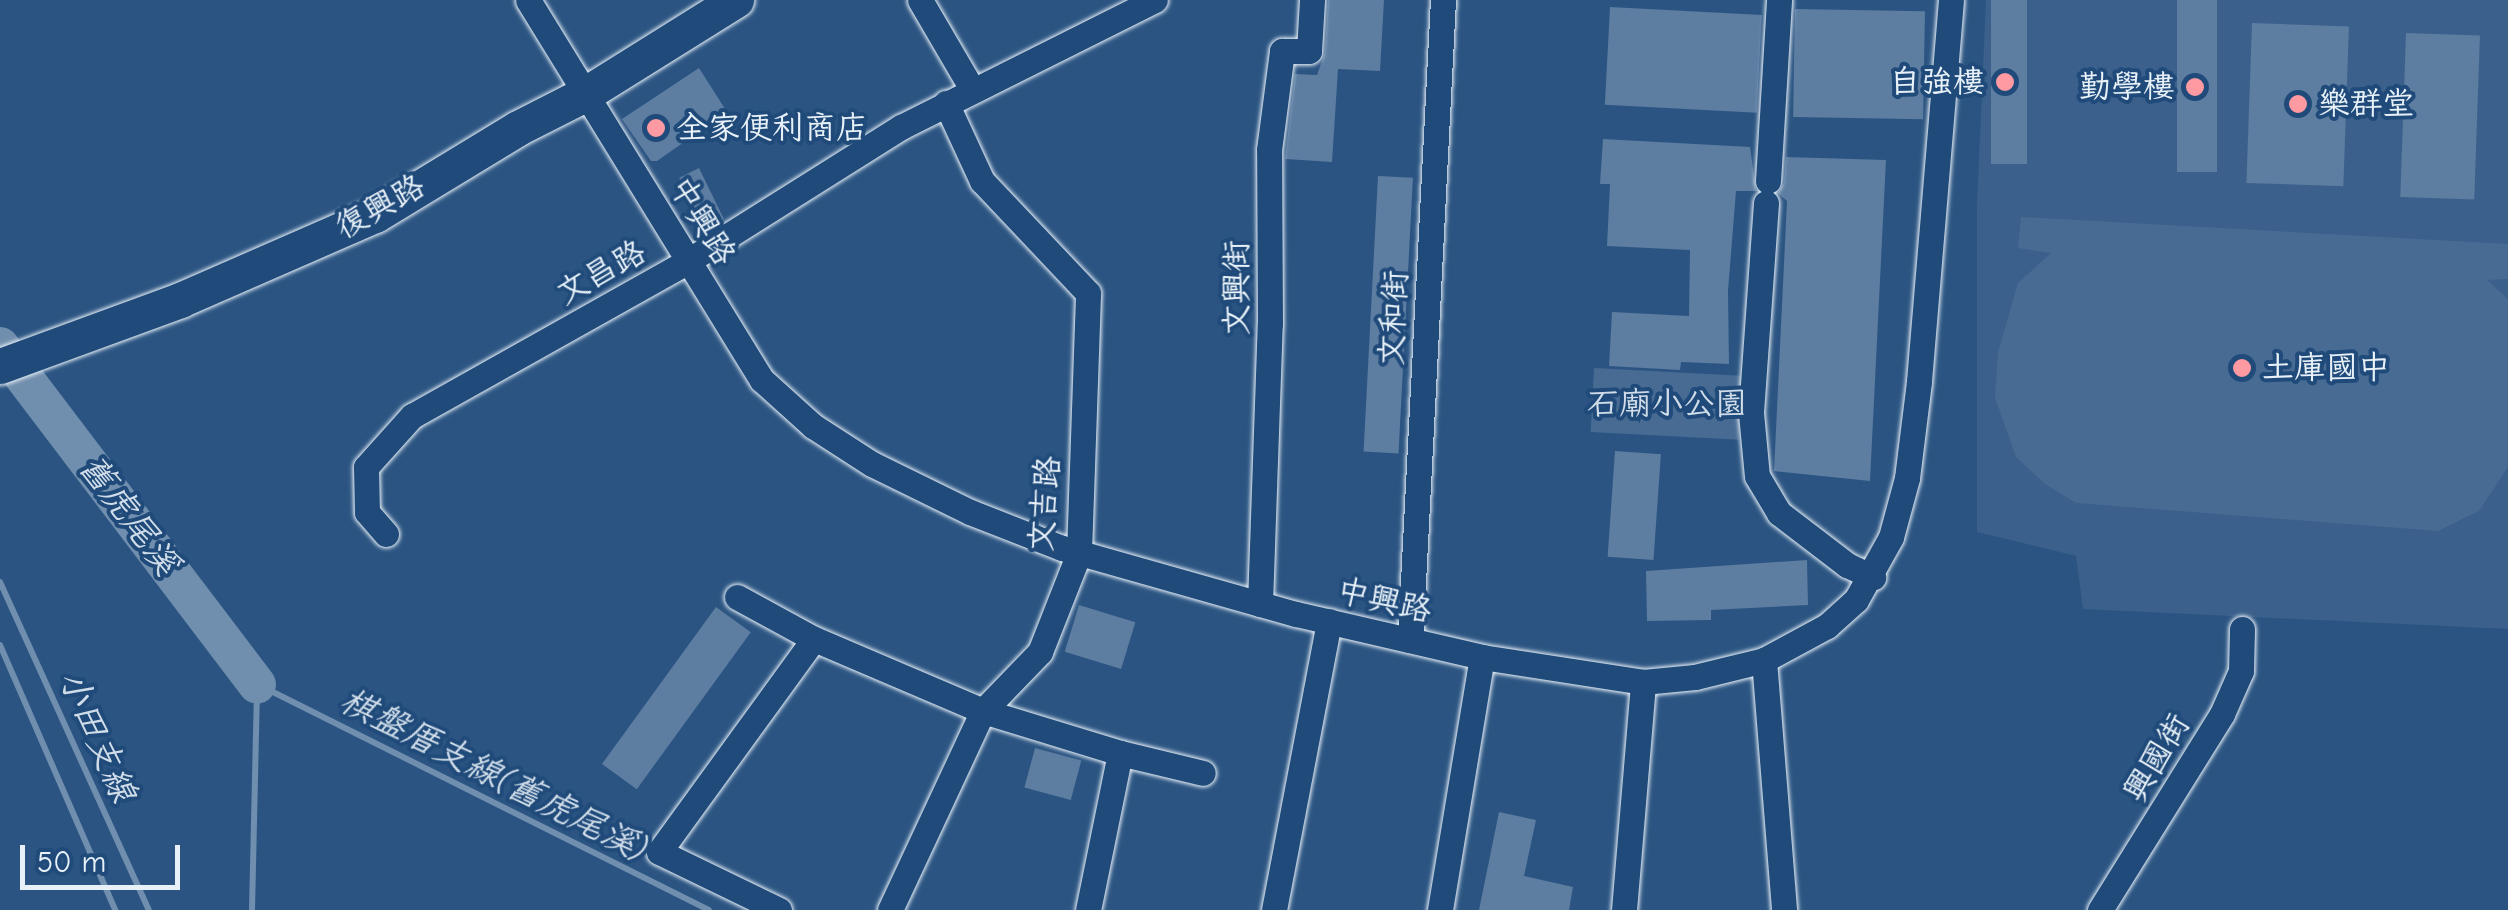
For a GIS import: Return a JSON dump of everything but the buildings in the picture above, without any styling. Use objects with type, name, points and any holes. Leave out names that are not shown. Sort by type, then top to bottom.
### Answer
[{"type":"main road","name":"復興路","points":[[0,366],[180,300],[375,215],[502,138],[587,93],[736,0]]},
{"type":"street","name":"中興路","points":[[528,0],[762,380],[812,426],[872,464],[970,512],[1079,553],[1260,604],[1482,657],[1572,667],[1643,682],[1695,677],[1764,660],[1827,626],[1856,600],[1873,577],[1891,537],[1907,478],[1951,0]]},
{"type":"street","points":[[920,0],[972,89]]},
{"type":"street","name":"文昌路","points":[[386,534],[367,512],[366,466],[412,416],[688,261],[946,102],[1154,0]]},
{"type":"street","name":"文興街","points":[[1260,604],[1270,324],[1269,150],[1282,51],[1309,51],[1312,0]]},
{"type":"street","name":"文和街","points":[[1410,640],[1442,0]]},
{"type":"street","points":[[1779,0],[1751,413],[1757,476],[1779,512],[1847,565],[1873,577]]},
{"type":"street","name":"文吉路","points":[[890,910],[983,711],[1040,652],[1079,553],[1088,293],[982,181],[946,102]]},
{"type":"street","points":[[737,596],[814,640],[983,711],[1203,773]]},
{"type":"street","points":[[1274,910],[1328,621]]},
{"type":"street","name":"興國街","points":[[2100,910],[2222,714],[2241,671],[2242,629]]},
{"type":"street","points":[[779,910],[659,852],[814,640]]},
{"type":"street","points":[[1440,910],[1482,657]]},
{"type":"street","points":[[1764,660],[1784,910]]},
{"type":"street","points":[[1624,910],[1643,682]]},
{"type":"street","points":[[1088,910],[1120,752]]},
{"type":"shaded area","name":"土庫國中","points":[[1986,0],[2508,0],[2508,629],[2083,609],[2076,556],[1977,532],[1977,204]]},
{"type":"green space","points":[[2021,217],[2508,244],[2508,279],[2487,280],[2508,299],[2508,467],[2479,511],[2438,531],[2076,503],[2045,484],[2016,457],[1995,398],[1998,352],[2018,283],[2051,253],[2018,248]]},
{"type":"green space","name":"石廟小公園","points":[[1594,368],[1742,376],[1738,440],[1591,432]]},
{"type":"waterway","name":"舊虎尾溪","points":[[0,346],[257,684]]},
{"type":"waterway","name":"小田支線","points":[[0,582],[149,910]]},
{"type":"waterway","points":[[0,645],[115,910]]},
{"type":"waterway","name":"棋盤厝支線(舊虎尾溪)","points":[[252,910],[257,684],[709,910]]},
{"type":"place","name":"自強樓","points":[[2005,82]]},
{"type":"place","name":"勤學樓","points":[[2195,87]]},
{"type":"place","name":"樂群堂","points":[[2298,104]]},
{"type":"place","name":"全家便利商店","points":[[656,128]]},
{"type":"place","name":"土庫國中","points":[[2242,368]]}]
